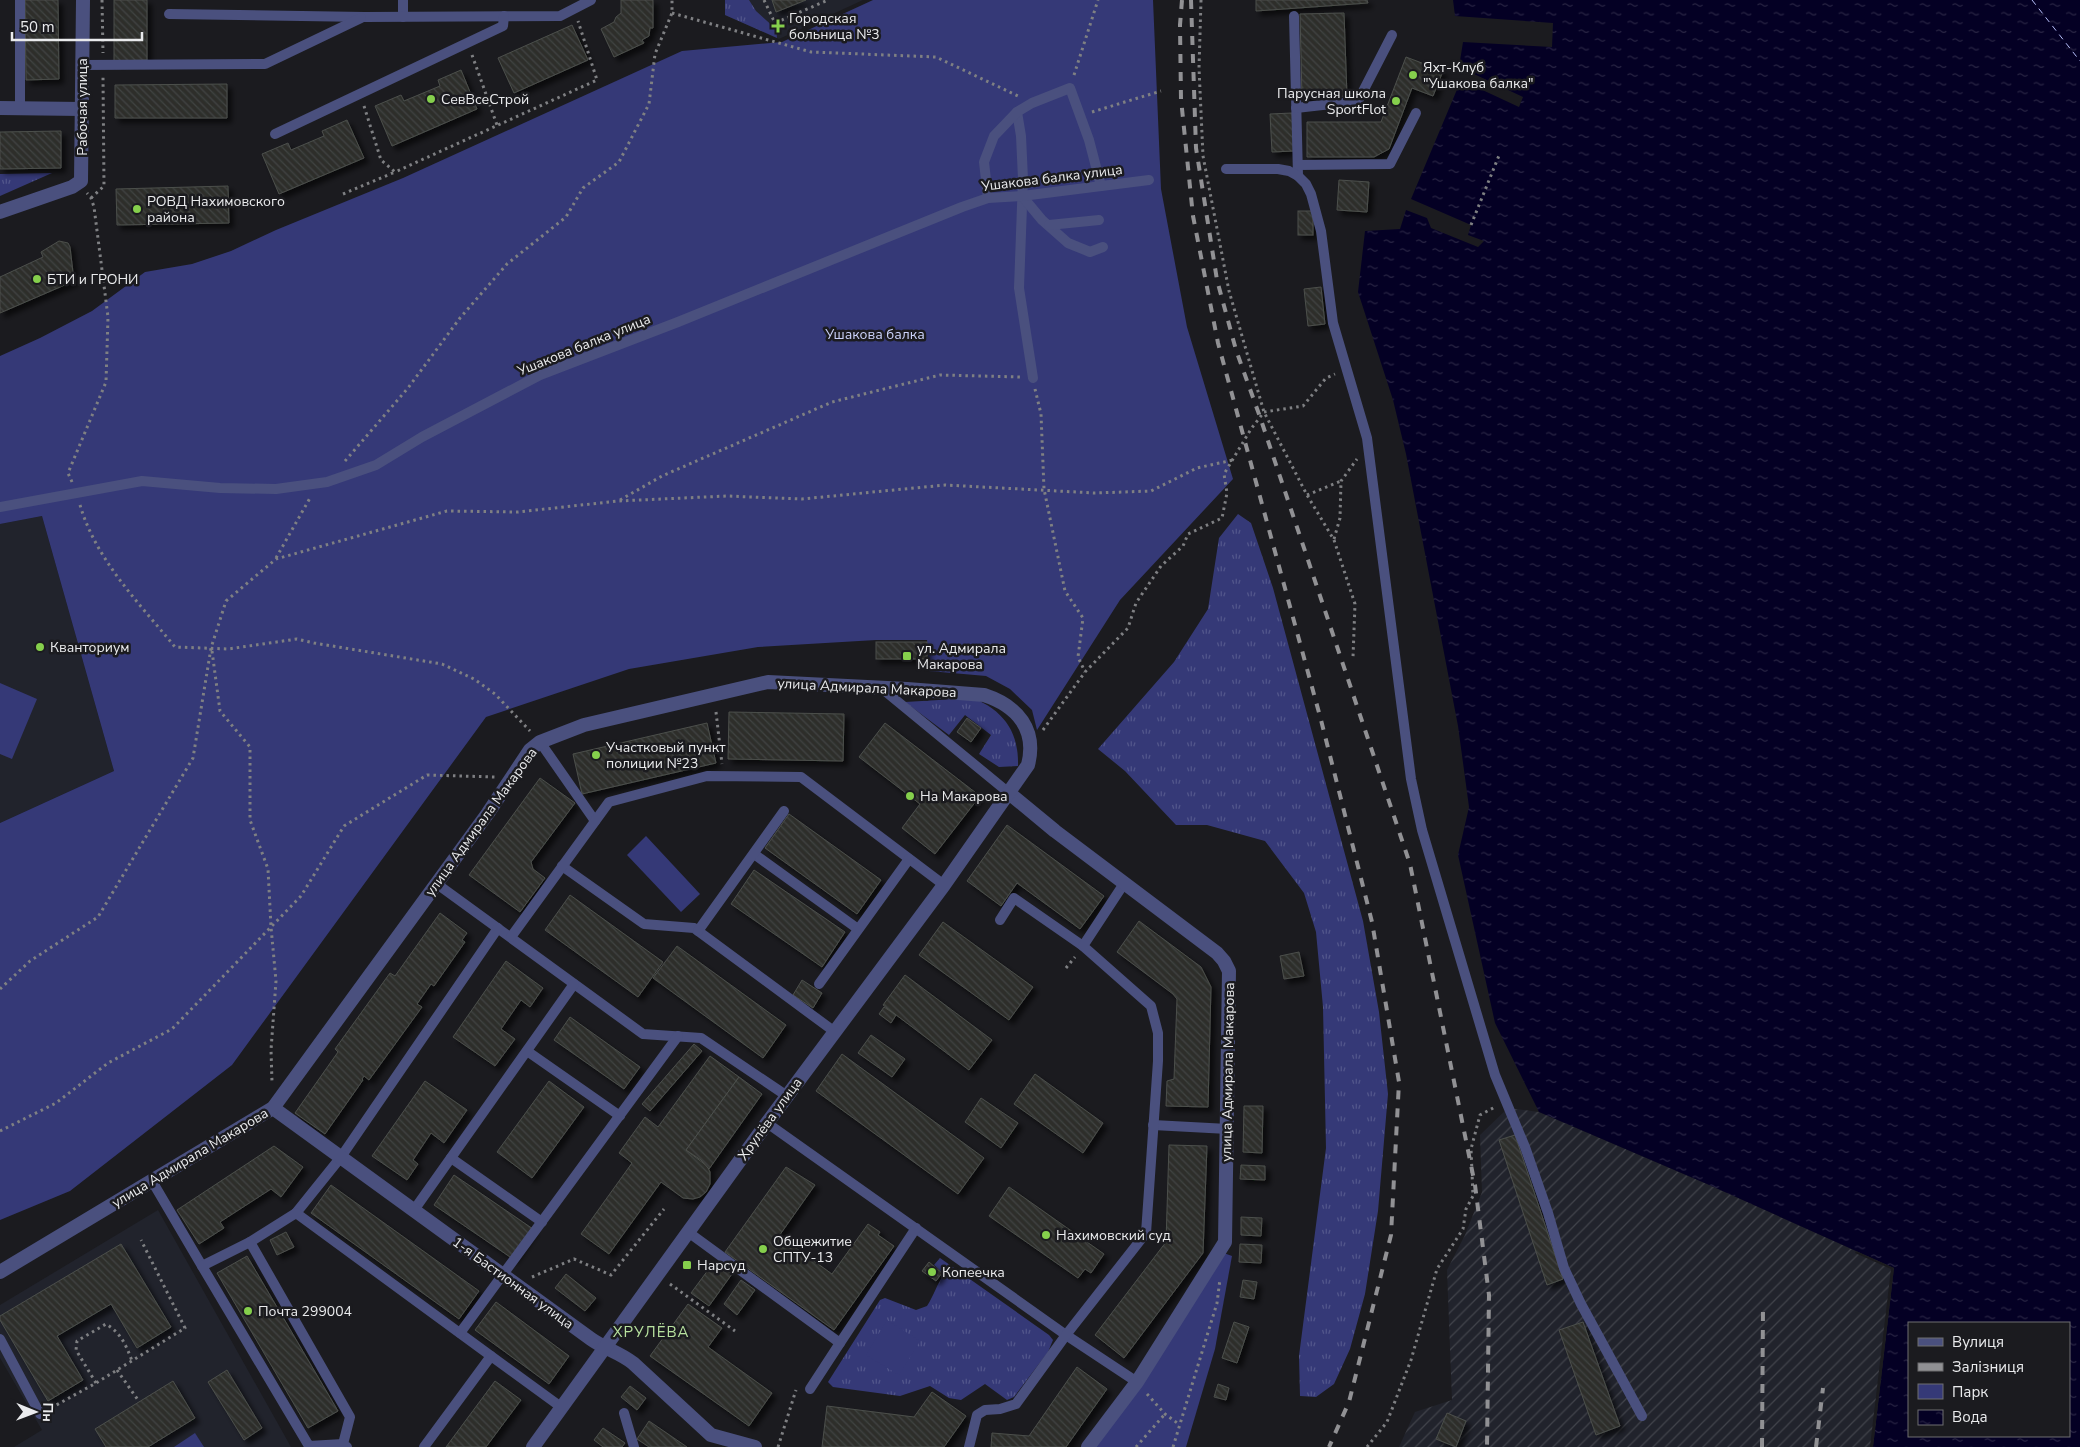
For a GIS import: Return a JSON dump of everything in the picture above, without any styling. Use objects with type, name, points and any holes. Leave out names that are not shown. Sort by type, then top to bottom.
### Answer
[{"type":"street","name":"Рабочая улица","points":[[78,184],[82,177],[83,0]]},
{"type":"street","points":[[0,108],[82,109]]},
{"type":"street","points":[[0,212],[78,184]]},
{"type":"street","name":"улица Адмирала Макарова","points":[[0,1272],[274,1108],[488,814],[530,750],[540,742],[584,725],[768,682],[880,687],[984,695],[995,699],[1019,716],[1028,731],[1030,746],[1028,766],[1009,792],[1055,831],[1125,882],[1217,954],[1224,961],[1229,971],[1225,1242],[1137,1382],[1088,1447]]},
{"type":"street","name":"Хрулёва улица","points":[[533,1447],[767,1123],[944,885],[1009,792]]},
{"type":"street","name":"1-я Бастионная улица","points":[[274,1108],[604,1348],[620,1353],[711,1435],[755,1447]]},
{"type":"lane","points":[[20,0],[20,109]]},
{"type":"lane","points":[[403,0],[403,17]]},
{"type":"lane","points":[[170,14],[365,17],[560,16],[591,0]]},
{"type":"lane","points":[[275,134],[502,26],[504,16]]},
{"type":"lane","points":[[1294,16],[1298,171],[1311,194],[1321,232],[1332,323],[1347,368],[1368,444],[1411,779],[1422,830],[1495,1075],[1525,1148],[1564,1268],[1581,1304],[1642,1416]]},
{"type":"lane","points":[[83,65],[265,64],[365,17]]},
{"type":"lane","points":[[1296,108],[1358,101],[1392,35]]},
{"type":"lane","points":[[988,198],[984,162],[994,136],[1017,112],[1032,103],[1070,88],[1089,140],[1101,186]]},
{"type":"lane","points":[[1017,112],[1021,136],[1022,196],[1019,288],[1033,378]]},
{"type":"lane","points":[[1226,170],[1278,169],[1298,171],[1390,164],[1416,113]]},
{"type":"lane","name":"Ушакова балка улица","points":[[0,507],[142,482],[220,488],[276,489],[327,482],[376,465],[422,437],[540,375],[988,198],[1022,196],[1149,180]]},
{"type":"lane","points":[[1022,196],[1048,226],[1068,243],[1090,252],[1103,247]]},
{"type":"lane","points":[[1048,226],[1099,220]]},
{"type":"lane","points":[[880,687],[1009,792]]},
{"type":"lane","points":[[540,742],[595,821]]},
{"type":"lane","points":[[510,937],[609,802],[707,776],[801,777],[944,885]]},
{"type":"lane","points":[[698,931],[784,811]]},
{"type":"lane","points":[[754,854],[858,929]]},
{"type":"lane","points":[[819,984],[909,858]]},
{"type":"lane","points":[[562,866],[644,924],[694,928],[835,1032]]},
{"type":"lane","points":[[1083,946],[1125,882]]},
{"type":"lane","points":[[437,884],[644,1034],[701,1038],[787,1096]]},
{"type":"lane","points":[[969,1447],[977,1415],[986,1410],[1000,1409],[1016,1404],[1066,1335],[1146,1233],[1158,1061],[1158,1033],[1151,1006],[1083,946],[1014,898],[1000,920]]},
{"type":"lane","points":[[202,1266],[250,1242],[296,1213],[341,1157],[498,928]]},
{"type":"lane","points":[[414,1210],[574,984]]},
{"type":"lane","points":[[460,1333],[678,1036]]},
{"type":"lane","points":[[527,1051],[620,1116]]},
{"type":"lane","points":[[767,1123],[1066,1335],[1137,1382]]},
{"type":"lane","points":[[1153,1125],[1228,1129]]},
{"type":"lane","points":[[451,1158],[542,1222]]},
{"type":"lane","points":[[152,1181],[309,1446],[345,1446],[350,1417],[250,1242]]},
{"type":"lane","points":[[296,1213],[561,1407]]},
{"type":"lane","points":[[810,1389],[916,1228]]},
{"type":"lane","points":[[688,1232],[840,1343]]},
{"type":"lane","points":[[0,1339],[40,1414]]},
{"type":"lane","points":[[424,1447],[491,1356]]},
{"type":"lane","points":[[624,1413],[634,1447]]},
{"type":"path","points":[[91,198],[104,186],[102,0]]},
{"type":"path","points":[[0,989],[30,961],[98,917],[193,758],[212,648],[226,600],[276,559],[312,494],[327,482],[408,388],[460,318],[507,264],[566,218],[583,188],[619,162],[649,104],[654,54],[672,13],[672,0]]},
{"type":"path","points":[[764,0],[775,23],[828,0]]},
{"type":"path","points":[[1070,88],[1098,0]]},
{"type":"path","points":[[1201,0],[1199,68],[1203,156],[1229,291],[1264,412],[1307,495],[1334,540],[1355,604],[1353,657]]},
{"type":"path","points":[[343,194],[597,80],[574,9]]},
{"type":"path","points":[[672,13],[811,52],[936,57],[1032,103]]},
{"type":"path","points":[[468,43],[497,125]]},
{"type":"path","points":[[1080,116],[1161,91]]},
{"type":"path","points":[[360,93],[381,160],[395,172]]},
{"type":"path","points":[[1472,225],[1500,153]]},
{"type":"path","points":[[78,184],[91,198],[96,219],[108,317],[106,382],[68,473],[77,493],[85,522],[112,570],[175,647],[228,648],[297,639],[314,644],[442,664],[474,679],[495,694],[540,742]]},
{"type":"path","points":[[1030,746],[1085,672],[1128,628],[1136,603],[1161,566],[1183,546],[1188,534],[1222,518],[1227,493],[1224,474],[1250,429],[1264,412],[1302,406],[1326,378],[1347,368]]},
{"type":"path","points":[[618,501],[662,476],[832,402],[940,374],[1033,378],[1042,414],[1044,489],[1065,592],[1084,618],[1078,657],[1085,672]]},
{"type":"path","points":[[1307,495],[1341,481],[1368,444]]},
{"type":"path","points":[[276,559],[447,511],[518,512],[618,501],[727,496],[802,499],[945,485],[1096,493],[1151,491],[1197,468],[1233,460]]},
{"type":"path","points":[[1334,540],[1340,518],[1341,481]]},
{"type":"path","points":[[212,648],[220,711],[250,747],[250,820],[268,869],[276,981],[271,1050],[274,1108]]},
{"type":"path","points":[[716,712],[723,776]]},
{"type":"path","points":[[0,1131],[56,1103],[108,1063],[172,1029],[301,896],[344,826],[428,774],[511,777]]},
{"type":"path","points":[[1367,1447],[1387,1422],[1411,1360],[1437,1269],[1463,1229],[1466,1210],[1473,1196],[1471,1149],[1480,1115],[1495,1106],[1508,1108]]},
{"type":"path","points":[[515,1284],[574,1258],[611,1275],[664,1209]]},
{"type":"path","points":[[40,1414],[96,1383],[185,1328],[142,1240]]},
{"type":"path","points":[[1174,1447],[1217,1303],[1220,1278]]},
{"type":"path","points":[[670,1284],[735,1331]]},
{"type":"path","points":[[96,1383],[76,1350],[77,1341],[91,1331],[106,1324],[114,1329],[123,1338],[132,1361]]},
{"type":"path","points":[[117,1370],[138,1400]]},
{"type":"path","points":[[1137,1382],[1165,1414],[1180,1425]]},
{"type":"path","points":[[778,1447],[797,1387]]},
{"type":"path","points":[[1136,1447],[1165,1414]]},
{"type":"shaded area","name":"Городская больница №3","points":[[725,0],[863,0],[779,39],[725,15]]},
{"type":"shaded area","name":"Кванториум","points":[[42,516],[114,771],[0,823],[0,524]]},
{"type":"shaded area","points":[[1508,1108],[1539,1112],[1707,1184],[1894,1268],[1873,1447],[1399,1447],[1415,1412],[1452,1400],[1447,1270],[1465,1235],[1482,1192],[1480,1135]]},
{"type":"shaded area","points":[[158,1210],[291,1447],[14,1447],[42,1430],[0,1358],[0,1305]]},
{"type":"green space","points":[[725,0],[749,0],[756,11],[776,29],[777,38],[725,15]]},
{"type":"green space","name":"Ушакова балка","points":[[873,0],[1153,0],[1161,189],[1187,327],[1233,479],[1120,600],[1037,730],[1032,710],[1010,689],[986,676],[929,671],[927,640],[876,640],[758,647],[629,669],[486,717],[232,1065],[70,1191],[0,1220],[0,823],[114,771],[42,516],[0,524],[0,356],[92,311],[145,272],[192,264],[231,251],[276,230],[403,178],[682,51],[782,42]]},
{"type":"green space","points":[[52,173],[0,196],[0,174]]},
{"type":"green space","points":[[1238,514],[1251,523],[1273,588],[1363,921],[1379,1012],[1388,1094],[1378,1211],[1365,1294],[1350,1349],[1334,1384],[1316,1397],[1300,1396],[1299,1356],[1326,1148],[1323,1007],[1316,932],[1304,893],[1265,841],[1207,825],[1176,825],[1125,771],[1098,749],[1174,662],[1208,609],[1219,538]]},
{"type":"green space","points":[[0,683],[37,699],[12,759],[0,754]]},
{"type":"green space","points":[[973,698],[993,709],[1008,724],[1016,743],[1018,766],[999,767],[979,754],[991,735],[965,715],[949,735],[905,702]]},
{"type":"green space","points":[[646,836],[700,894],[681,912],[627,855]]},
{"type":"green space","points":[[1221,1252],[1232,1256],[1215,1349],[1186,1447],[1083,1447]]},
{"type":"green space","points":[[940,1258],[1049,1335],[1053,1340],[1048,1352],[1014,1397],[1007,1400],[985,1384],[961,1400],[949,1398],[930,1386],[900,1396],[833,1387],[828,1382],[880,1300],[885,1298],[916,1310],[927,1306],[944,1274],[934,1265]]},
{"type":"green space","points":[[887,1320],[920,1341],[899,1375],[866,1355]]},
{"type":"green space","points":[[195,1433],[204,1447],[174,1447]]},
{"type":"water","points":[[1453,0],[2080,0],[2080,1447],[1873,1447],[1894,1268],[1707,1184],[1539,1112],[1495,1023],[1458,855],[1469,807],[1458,726],[1406,454],[1393,400],[1358,292],[1365,231],[1400,229],[1406,210],[1427,218],[1431,228],[1478,247],[1484,241],[1468,235],[1471,225],[1411,199],[1461,80],[1519,107],[1523,97],[1459,67],[1463,42],[1552,47],[1553,23],[1455,16]]},
{"type":"pier","points":[[1856,1251],[1894,1268],[1873,1447],[1870,1447],[1891,1269],[1855,1253]]},
{"type":"building","points":[[25,0],[58,0],[59,79],[26,80]]},
{"type":"building","points":[[114,0],[147,0],[147,60],[114,61]]},
{"type":"building","points":[[621,0],[653,0],[653,28],[650,28],[649,36],[642,40],[644,43],[614,57],[601,29],[614,22],[621,13]]},
{"type":"building","points":[[772,0],[806,0],[776,12]]},
{"type":"building","points":[[1256,0],[1367,0],[1368,3],[1256,11]]},
{"type":"building","points":[[1344,13],[1347,96],[1302,98],[1300,14]]},
{"type":"building","points":[[572,25],[588,60],[514,93],[498,58]]},
{"type":"building","points":[[1406,57],[1443,71],[1433,96],[1412,88],[1389,149],[1374,157],[1307,157],[1307,122],[1381,122]]},
{"type":"building","points":[[461,70],[477,109],[392,146],[375,106],[401,95],[404,101],[440,86],[438,80]]},
{"type":"building","points":[[227,84],[227,118],[115,118],[115,85]]},
{"type":"building","points":[[1292,113],[1294,151],[1272,152],[1270,114]]},
{"type":"building","points":[[347,120],[364,158],[279,194],[262,154],[288,143],[291,150],[324,136],[322,131]]},
{"type":"building","points":[[61,131],[61,168],[0,169],[0,132]]},
{"type":"building","points":[[1339,180],[1369,182],[1367,212],[1337,210]]},
{"type":"building","points":[[228,186],[229,223],[117,225],[116,189]]},
{"type":"building","points":[[1298,211],[1313,211],[1313,235],[1298,235]]},
{"type":"building","name":"БТИ и ГРОНИ","points":[[59,241],[68,243],[70,247],[74,281],[0,313],[0,277],[43,257],[41,252]]},
{"type":"building","points":[[1321,287],[1325,324],[1308,326],[1304,289]]},
{"type":"building","points":[[876,642],[927,642],[927,659],[876,659]]},
{"type":"building","points":[[729,712],[844,714],[843,761],[728,759]]},
{"type":"building","points":[[967,718],[981,728],[971,742],[957,732]]},
{"type":"building","points":[[707,723],[716,763],[582,794],[573,754]]},
{"type":"building","points":[[885,723],[980,796],[935,854],[902,828],[920,804],[859,757]]},
{"type":"building","points":[[540,778],[575,803],[531,862],[533,869],[545,878],[520,912],[469,875]]},
{"type":"building","points":[[789,814],[881,880],[857,914],[765,848]]},
{"type":"building","points":[[1007,825],[1104,896],[1080,929],[1017,883],[1001,906],[967,881]]},
{"type":"building","points":[[754,870],[845,932],[822,967],[731,904]]},
{"type":"building","points":[[570,895],[663,962],[638,997],[545,930]]},
{"type":"building","points":[[440,913],[467,933],[462,940],[465,942],[434,986],[431,984],[417,1004],[422,1007],[369,1080],[364,1076],[325,1134],[295,1113],[338,1052],[335,1049],[390,973],[395,976]]},
{"type":"building","points":[[1139,921],[1201,967],[1211,987],[1208,1107],[1166,1106],[1167,1081],[1174,1079],[1177,999],[1117,952]]},
{"type":"building","points":[[943,922],[1033,987],[1009,1020],[919,955]]},
{"type":"building","points":[[677,946],[786,1025],[763,1058],[653,978]]},
{"type":"building","points":[[1299,952],[1304,976],[1284,979],[1280,956]]},
{"type":"building","points":[[506,961],[543,988],[530,1007],[521,1000],[501,1029],[515,1039],[495,1066],[453,1037]]},
{"type":"building","points":[[905,975],[992,1040],[969,1070],[883,1005]]},
{"type":"building","points":[[802,980],[822,993],[813,1008],[793,995]]},
{"type":"building","points":[[884,1007],[896,1015],[891,1023],[879,1014]]},
{"type":"building","points":[[570,1017],[640,1067],[624,1089],[554,1040]]},
{"type":"building","points":[[871,1035],[905,1059],[892,1077],[858,1053]]},
{"type":"building","points":[[694,1044],[702,1051],[650,1111],[642,1104]]},
{"type":"building","points":[[842,1054],[984,1158],[958,1194],[816,1091]]},
{"type":"building","points":[[710,1056],[739,1077],[686,1150],[707,1166],[710,1172],[710,1184],[706,1192],[700,1197],[693,1199],[683,1198],[661,1182],[609,1254],[581,1234],[632,1163],[619,1153],[645,1117],[658,1127]]},
{"type":"building","points":[[1035,1074],[1103,1123],[1083,1153],[1014,1104]]},
{"type":"building","points":[[739,1077],[762,1094],[709,1169],[701,1160],[686,1150]]},
{"type":"building","points":[[425,1081],[467,1110],[444,1143],[431,1133],[413,1160],[418,1164],[407,1180],[372,1156]]},
{"type":"building","points":[[549,1081],[584,1107],[532,1178],[497,1152]]},
{"type":"building","points":[[981,1098],[1018,1123],[1001,1148],[965,1122]]},
{"type":"building","points":[[1244,1106],[1263,1106],[1262,1153],[1243,1152]]},
{"type":"building","points":[[1515,1135],[1563,1279],[1547,1285],[1499,1140]]},
{"type":"building","points":[[1169,1145],[1207,1146],[1203,1253],[1124,1358],[1095,1335],[1166,1242]]},
{"type":"building","points":[[274,1146],[303,1167],[281,1197],[271,1189],[220,1222],[224,1228],[199,1244],[177,1210]]},
{"type":"building","points":[[1241,1165],[1265,1166],[1265,1180],[1240,1179]]},
{"type":"building","name":"Общежитие СПТУ-13","points":[[786,1167],[815,1185],[779,1236],[832,1274],[868,1224],[880,1232],[878,1235],[894,1246],[834,1330],[725,1252]]},
{"type":"building","points":[[454,1175],[533,1229],[513,1259],[434,1205]]},
{"type":"building","points":[[331,1185],[479,1291],[459,1319],[311,1213]]},
{"type":"building","name":"Нахимовский суд","points":[[1009,1187],[1104,1254],[1091,1273],[1085,1269],[1078,1278],[989,1216]]},
{"type":"building","points":[[1241,1217],[1262,1218],[1261,1236],[1241,1235]]},
{"type":"building","points":[[286,1232],[294,1247],[277,1255],[270,1240]]},
{"type":"building","points":[[121,1244],[171,1327],[137,1348],[111,1304],[57,1336],[83,1380],[48,1401],[0,1320],[0,1316]]},
{"type":"building","points":[[1240,1244],[1262,1245],[1261,1263],[1239,1262]]},
{"type":"building","points":[[247,1256],[338,1411],[308,1428],[217,1273]]},
{"type":"building","points":[[714,1262],[732,1274],[709,1306],[691,1293]]},
{"type":"building","name":"Копеечка","points":[[929,1262],[942,1273],[936,1281],[922,1271]]},
{"type":"building","points":[[566,1274],[596,1298],[585,1311],[555,1288]]},
{"type":"building","points":[[741,1280],[755,1290],[737,1315],[724,1304]]},
{"type":"building","points":[[1243,1280],[1257,1282],[1254,1299],[1240,1297]]},
{"type":"building","points":[[496,1302],[569,1356],[549,1384],[475,1330]]},
{"type":"building","points":[[688,1304],[722,1328],[708,1347],[772,1393],[749,1426],[650,1356]]},
{"type":"building","points":[[1234,1322],[1249,1327],[1237,1363],[1222,1358]]},
{"type":"building","points":[[1583,1322],[1620,1426],[1596,1435],[1559,1330]]},
{"type":"building","points":[[1077,1367],[1107,1389],[1066,1447],[991,1447],[992,1433],[1029,1436]]},
{"type":"building","points":[[227,1370],[262,1428],[244,1440],[208,1382]]},
{"type":"building","points":[[173,1381],[195,1418],[148,1447],[106,1447],[95,1429]]},
{"type":"building","points":[[495,1381],[521,1400],[486,1447],[446,1447]]},
{"type":"building","points":[[1218,1384],[1229,1388],[1226,1400],[1214,1397]]},
{"type":"building","points":[[630,1386],[646,1398],[637,1410],[621,1397]]},
{"type":"building","points":[[932,1392],[966,1416],[944,1447],[822,1447],[827,1406],[914,1417]]},
{"type":"building","points":[[1447,1413],[1466,1421],[1456,1447],[1436,1439]]},
{"type":"building","points":[[649,1421],[687,1447],[649,1447],[637,1439]]},
{"type":"building","points":[[603,1428],[625,1443],[622,1447],[603,1447],[594,1440]]},
{"type":"ferry route","points":[[2032,0],[2080,61]]},
{"type":"railway","points":[[1182,0],[1180,25],[1181,99],[1193,216],[1218,343],[1321,720],[1372,922],[1399,1082],[1391,1235],[1349,1402],[1329,1447]]},
{"type":"railway","points":[[1191,0],[1196,148],[1217,280],[1236,350],[1410,864],[1475,1185],[1489,1295],[1487,1447]]},
{"type":"railway","points":[[1762,1447],[1763,1307]]},
{"type":"railway","points":[[1816,1447],[1823,1388]]},
{"type":"place","name":"Городская больница №3","points":[[778,26]]},
{"type":"place","name":"Яхт-Клуб \"Ушакова балка\"","points":[[1413,75]]},
{"type":"place","name":"СевВсеСтрой","points":[[431,99]]},
{"type":"place","name":"Парусная школа SportFlot","points":[[1396,101]]},
{"type":"place","name":"РОВД Нахимовского района","points":[[137,209]]},
{"type":"place","name":"БТИ и ГРОНИ","points":[[37,279]]},
{"type":"place","name":"Кванториум","points":[[40,647]]},
{"type":"place","name":"ул. Адмирала Макарова","points":[[907,656]]},
{"type":"place","name":"Участковый пункт полиции №23","points":[[596,755]]},
{"type":"place","name":"На Макарова","points":[[910,796]]},
{"type":"place","name":"Нахимовский суд","points":[[1046,1235]]},
{"type":"place","name":"Общежитие СПТУ-13","points":[[763,1249]]},
{"type":"place","name":"Нарсуд","points":[[687,1265]]},
{"type":"place","name":"Копеечка","points":[[932,1272]]},
{"type":"place","name":"Почта 299004","points":[[248,1311]]},
{"type":"district","name":"ХРУЛЁВА","points":[[651,1332]]}]
